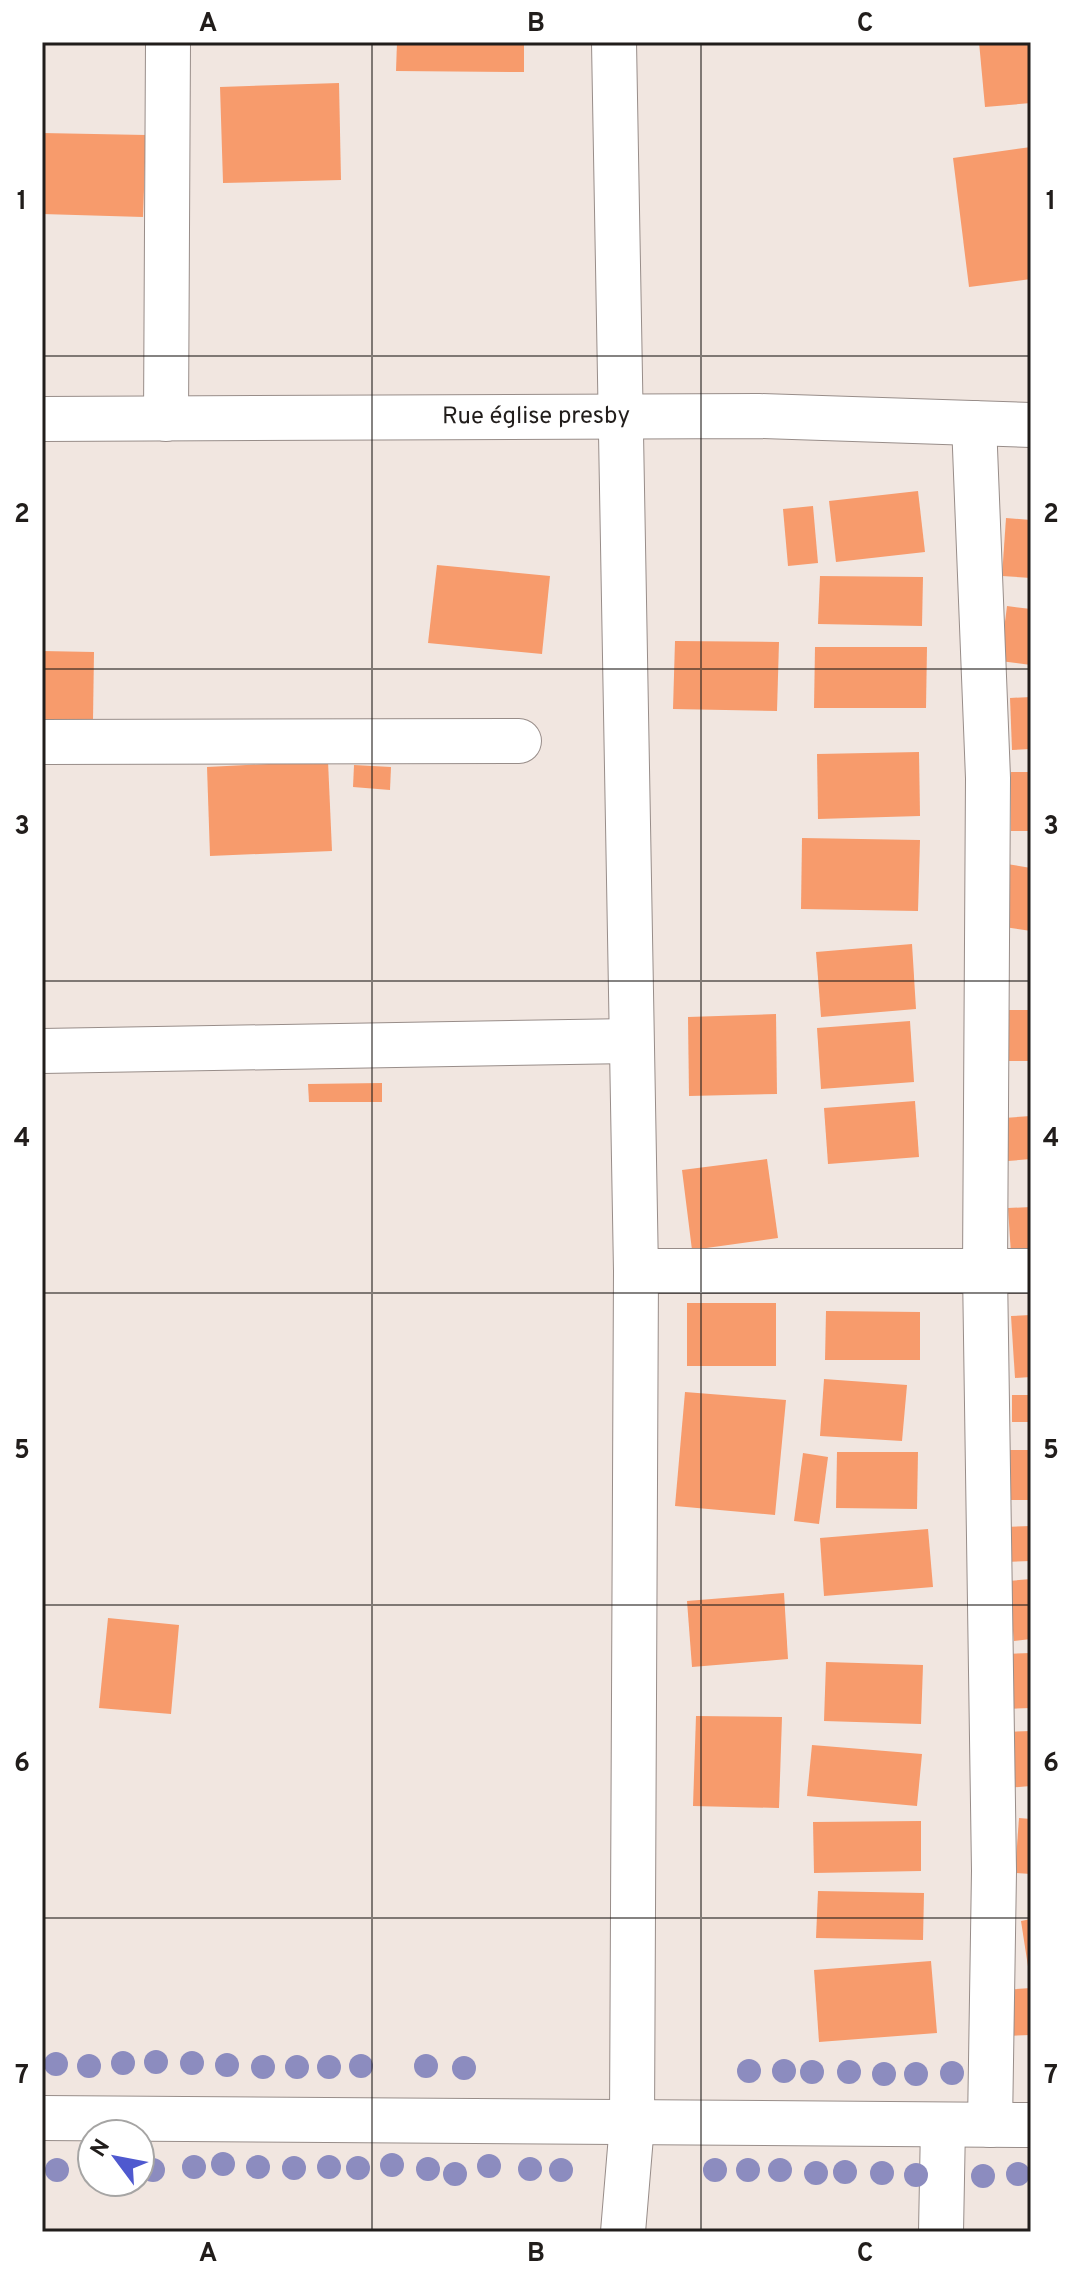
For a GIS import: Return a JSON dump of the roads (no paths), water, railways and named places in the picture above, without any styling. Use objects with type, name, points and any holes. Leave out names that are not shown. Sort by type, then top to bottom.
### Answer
[{"type":"street","points":[[166,419],[168,42]]},
{"type":"street","points":[[614,42],[618,419],[636,1271],[632,2124],[623,2232]]},
{"type":"street","name":"Rue église presby","points":[[42,419],[618,419],[759,416],[1031,425]]},
{"type":"street","points":[[42,2118],[1011,2125],[994,1871],[985,1271],[988,778],[974,423]]},
{"type":"street","points":[[42,742],[519,741]]},
{"type":"street","points":[[42,1051],[631,1041]]},
{"type":"street","points":[[636,1271],[1031,1271]]},
{"type":"street","points":[[941,2232],[943,2125]]}]
